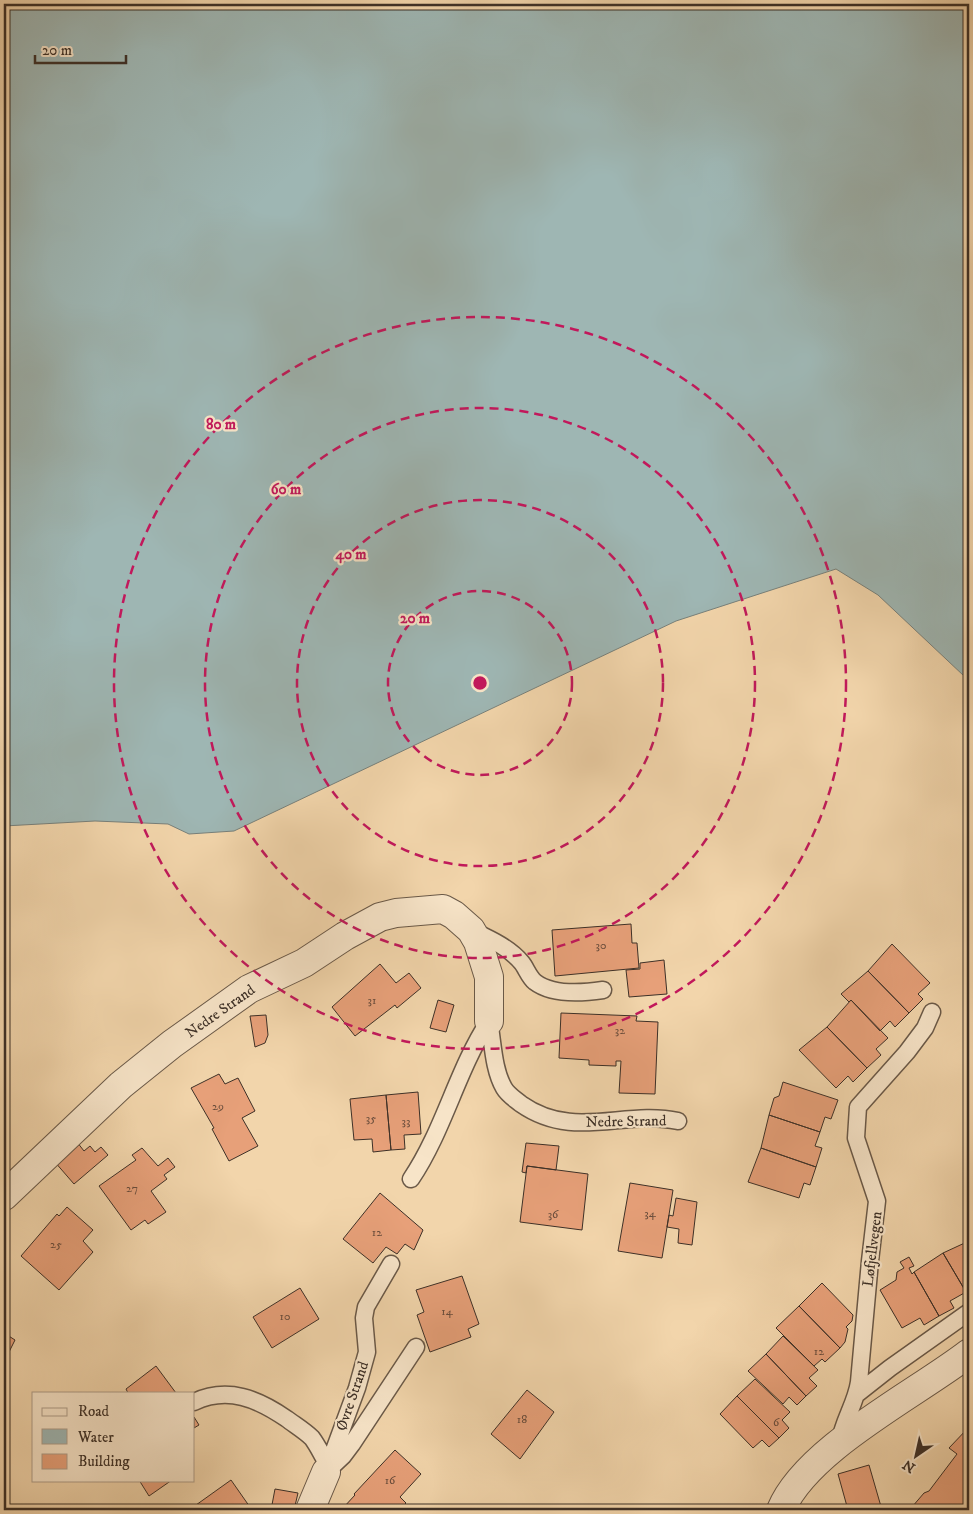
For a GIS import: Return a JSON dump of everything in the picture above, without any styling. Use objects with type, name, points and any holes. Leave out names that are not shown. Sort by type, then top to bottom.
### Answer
[{"type":"street","name":"Nedre Strand","points":[[4,1196],[121,1086],[172,1044],[249,989],[304,963],[345,936],[380,917],[396,913],[443,909],[454,915],[471,930],[478,942],[489,977],[489,1021]]},
{"type":"street","points":[[781,1510],[792,1488],[806,1470],[840,1443],[969,1353]]},
{"type":"street","name":"Øvre Strand","points":[[310,1510],[326,1472]]},
{"type":"lane","name":"Nedre Strand","points":[[471,930],[496,942],[515,956],[521,961],[534,981],[544,987],[584,993],[603,990]]},
{"type":"lane","name":"Løfjellvegen","points":[[840,1443],[841,1432],[857,1394],[878,1201],[856,1138],[858,1108],[907,1052],[925,1028],[932,1012]]},
{"type":"lane","name":"Nedre Strand","points":[[489,1021],[495,1060],[504,1088],[510,1096],[527,1108],[546,1118],[590,1124],[660,1117],[678,1121]]},
{"type":"lane","points":[[411,1179],[423,1162],[473,1048],[489,1021]]},
{"type":"lane","name":"Øvre Strand","points":[[326,1472],[357,1388],[367,1352],[364,1318],[366,1308],[391,1264]]},
{"type":"lane","name":"Løfjellvegen","points":[[857,1394],[969,1312]]},
{"type":"lane","name":"Øvre Strand","points":[[326,1472],[352,1444],[416,1347]]},
{"type":"lane","points":[[195,1402],[207,1396],[225,1394],[245,1396],[274,1410],[312,1438],[328,1465],[326,1472]]},
{"type":"water","points":[[4,4],[969,4],[969,684],[964,676],[878,595],[836,569],[676,621],[234,831],[189,834],[168,824],[95,821],[4,826]]},
{"type":"building","points":[[631,924],[632,943],[637,943],[639,968],[555,976],[552,930]]},
{"type":"building","points":[[892,944],[930,983],[918,994],[923,999],[909,1013],[868,971]]},
{"type":"building","points":[[664,960],[667,994],[629,997],[626,970],[640,969],[640,963]]},
{"type":"building","points":[[380,964],[396,983],[409,973],[421,988],[397,1008],[395,1005],[355,1036],[332,1007]]},
{"type":"building","points":[[868,971],[909,1013],[895,1027],[890,1021],[880,1031],[851,1000],[849,1002],[841,994]]},
{"type":"building","points":[[438,1000],[454,1005],[446,1032],[430,1028]]},
{"type":"building","points":[[851,1000],[888,1038],[876,1049],[881,1055],[867,1068],[827,1027]]},
{"type":"building","points":[[561,1013],[637,1016],[636,1021],[658,1022],[655,1094],[619,1093],[621,1061],[616,1061],[616,1066],[589,1065],[589,1060],[559,1058]]},
{"type":"building","points":[[266,1015],[268,1035],[265,1043],[255,1047],[250,1016]]},
{"type":"building","points":[[827,1027],[867,1068],[853,1082],[848,1076],[836,1088],[799,1050]]},
{"type":"building","points":[[219,1074],[225,1084],[238,1078],[255,1111],[242,1118],[258,1146],[229,1161],[212,1129],[214,1128],[191,1088]]},
{"type":"building","points":[[783,1082],[838,1100],[831,1119],[825,1117],[820,1132],[769,1115],[774,1098],[779,1096]]},
{"type":"building","points":[[418,1092],[421,1134],[404,1135],[405,1149],[391,1150],[386,1095]]},
{"type":"building","points":[[386,1095],[391,1150],[373,1152],[372,1139],[354,1140],[350,1099]]},
{"type":"building","points":[[769,1115],[820,1132],[815,1146],[822,1148],[816,1167],[761,1148]]},
{"type":"building","points":[[77,1142],[84,1151],[90,1146],[95,1152],[101,1147],[108,1155],[74,1184],[54,1161]]},
{"type":"building","points":[[526,1143],[559,1146],[556,1170],[527,1166],[526,1173],[522,1172]]},
{"type":"building","points":[[142,1148],[158,1166],[168,1158],[175,1167],[164,1175],[167,1179],[151,1191],[166,1212],[148,1224],[145,1220],[131,1230],[99,1186],[136,1160],[132,1155]]},
{"type":"building","points":[[761,1148],[816,1167],[810,1185],[804,1183],[799,1198],[748,1182]]},
{"type":"building","points":[[527,1166],[588,1174],[582,1230],[520,1222]]},
{"type":"building","points":[[630,1183],[673,1190],[662,1258],[618,1251]]},
{"type":"building","points":[[380,1193],[423,1230],[414,1250],[405,1244],[397,1254],[386,1247],[373,1263],[343,1239]]},
{"type":"building","points":[[676,1198],[697,1202],[692,1245],[678,1243],[679,1229],[667,1227],[669,1215],[673,1216]]},
{"type":"building","points":[[67,1207],[93,1230],[83,1241],[93,1252],[59,1290],[21,1256],[57,1214],[59,1216]]},
{"type":"building","points":[[969,1241],[969,1289],[966,1292],[943,1253]]},
{"type":"building","points":[[943,1253],[966,1292],[950,1301],[954,1308],[939,1316],[914,1272]]},
{"type":"building","points":[[909,1257],[914,1266],[909,1268],[912,1274],[914,1272],[939,1316],[924,1325],[920,1318],[902,1328],[880,1290],[896,1280],[897,1272],[904,1268],[900,1262]]},
{"type":"building","points":[[462,1276],[479,1324],[468,1329],[471,1337],[430,1352],[417,1315],[424,1312],[416,1290]]},
{"type":"building","points":[[822,1283],[853,1315],[852,1321],[846,1327],[848,1329],[845,1342],[840,1348],[799,1306]]},
{"type":"building","points":[[300,1288],[319,1319],[272,1348],[253,1317]]},
{"type":"building","points":[[799,1306],[840,1348],[825,1362],[822,1359],[814,1366],[776,1328]]},
{"type":"building","points":[[4,1333],[15,1340],[7,1356],[4,1354]]},
{"type":"building","points":[[783,1336],[818,1370],[809,1378],[817,1386],[806,1396],[766,1354]]},
{"type":"building","points":[[766,1354],[806,1396],[797,1405],[789,1397],[783,1404],[748,1371]]},
{"type":"building","points":[[156,1366],[175,1392],[128,1392],[126,1389]]},
{"type":"building","points":[[755,1379],[790,1412],[782,1420],[789,1428],[779,1438],[737,1396]]},
{"type":"building","points":[[527,1390],[554,1412],[520,1459],[491,1434]]},
{"type":"building","points":[[737,1396],[779,1438],[769,1447],[762,1440],[753,1448],[720,1414]]},
{"type":"building","points":[[195,1419],[199,1425],[195,1427]]},
{"type":"building","points":[[969,1427],[969,1510],[916,1510],[912,1507],[924,1493],[929,1491],[957,1454],[949,1448]]},
{"type":"building","points":[[395,1450],[421,1474],[400,1497],[406,1503],[399,1510],[392,1508],[390,1510],[346,1510],[343,1508],[354,1494]]},
{"type":"building","points":[[869,1465],[882,1510],[848,1510],[838,1474]]},
{"type":"building","points":[[231,1480],[252,1510],[189,1510]]},
{"type":"building","points":[[140,1482],[169,1482],[149,1496]]},
{"type":"building","points":[[275,1489],[298,1493],[294,1510],[271,1510]]}]
